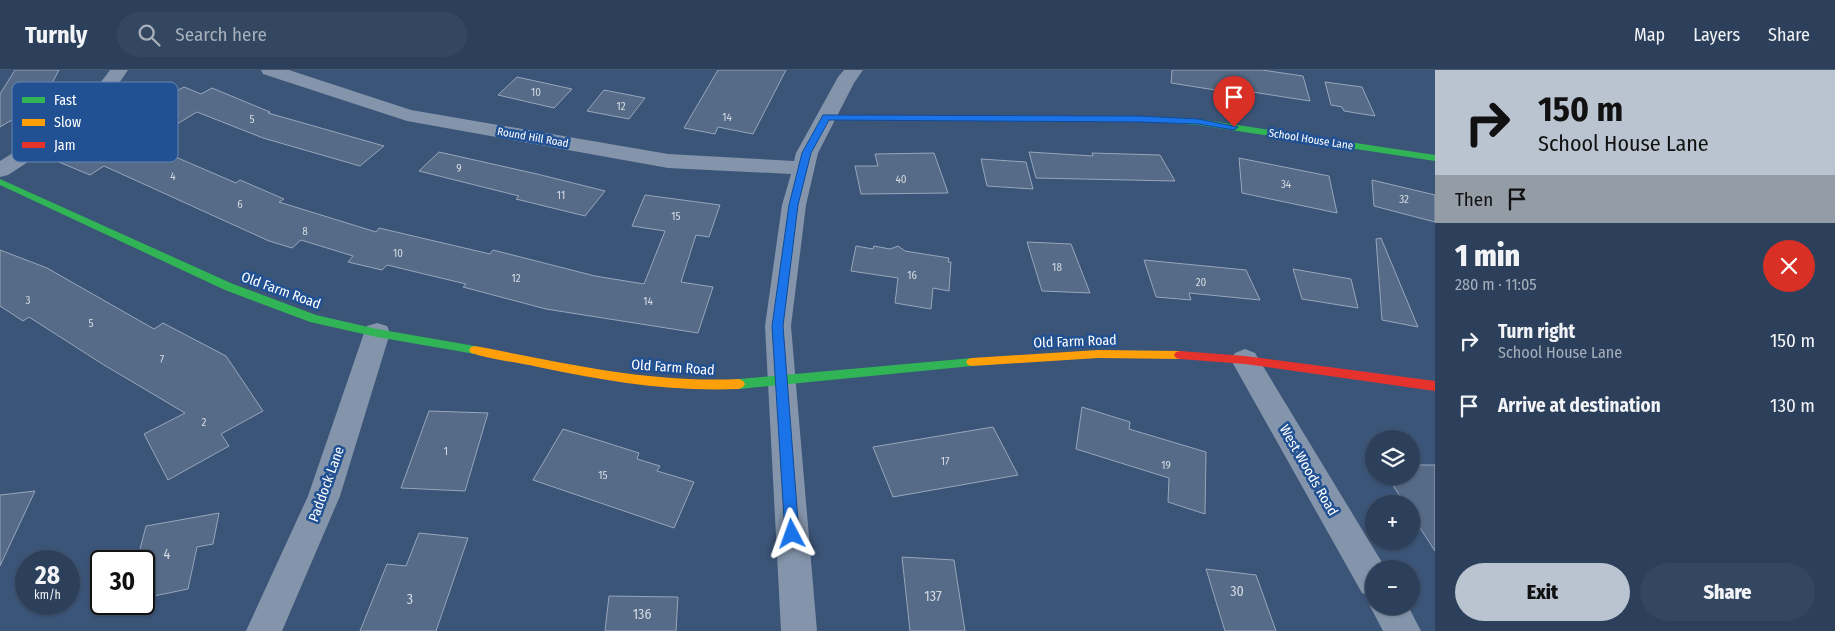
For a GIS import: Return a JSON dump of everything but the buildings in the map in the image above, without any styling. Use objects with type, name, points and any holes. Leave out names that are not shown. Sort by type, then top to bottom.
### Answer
[{"type":"street","points":[[112,82],[119,70]]},
{"type":"street","name":"Round Hill Road","points":[[270,70],[407,115],[668,161],[803,168]]},
{"type":"street","points":[[799,631],[778,326],[794,205],[806,153],[845,81],[854,70]]},
{"type":"street","name":"School House Lane","points":[[826,117],[1140,119],[1198,122],[1435,158]]},
{"type":"street","points":[[0,170],[13,162]]},
{"type":"street","name":"Old Farm Road","points":[[0,182],[229,287],[314,319],[377,333],[503,355],[579,372],[657,384],[704,386],[988,360],[1098,354],[1194,355],[1245,360],[1435,386]]},
{"type":"street","name":"Paddock Lane","points":[[264,631],[324,496],[377,333]]},
{"type":"street","name":"West Woods Road","points":[[1245,360],[1365,566]]},
{"type":"street","points":[[1393,615],[1403,631]]},
{"type":"traffic: fast","points":[[1142,119],[1198,122],[1435,158]]},
{"type":"traffic: fast","points":[[0,182],[229,287],[314,319],[377,333],[475,350]]},
{"type":"traffic: fast","points":[[739,384],[972,362]]},
{"type":"traffic: slow","points":[[475,350],[639,381],[705,385],[739,384]]},
{"type":"traffic: slow","points":[[972,362],[1098,354],[1180,355]]},
{"type":"traffic: jam","points":[[826,117],[1142,119]]},
{"type":"traffic: jam","points":[[1180,355],[1245,360],[1435,386]]},
{"type":"route","points":[[792,534],[778,326],[794,205],[806,153],[826,117],[1140,119],[1198,122],[1234,127]]}]
